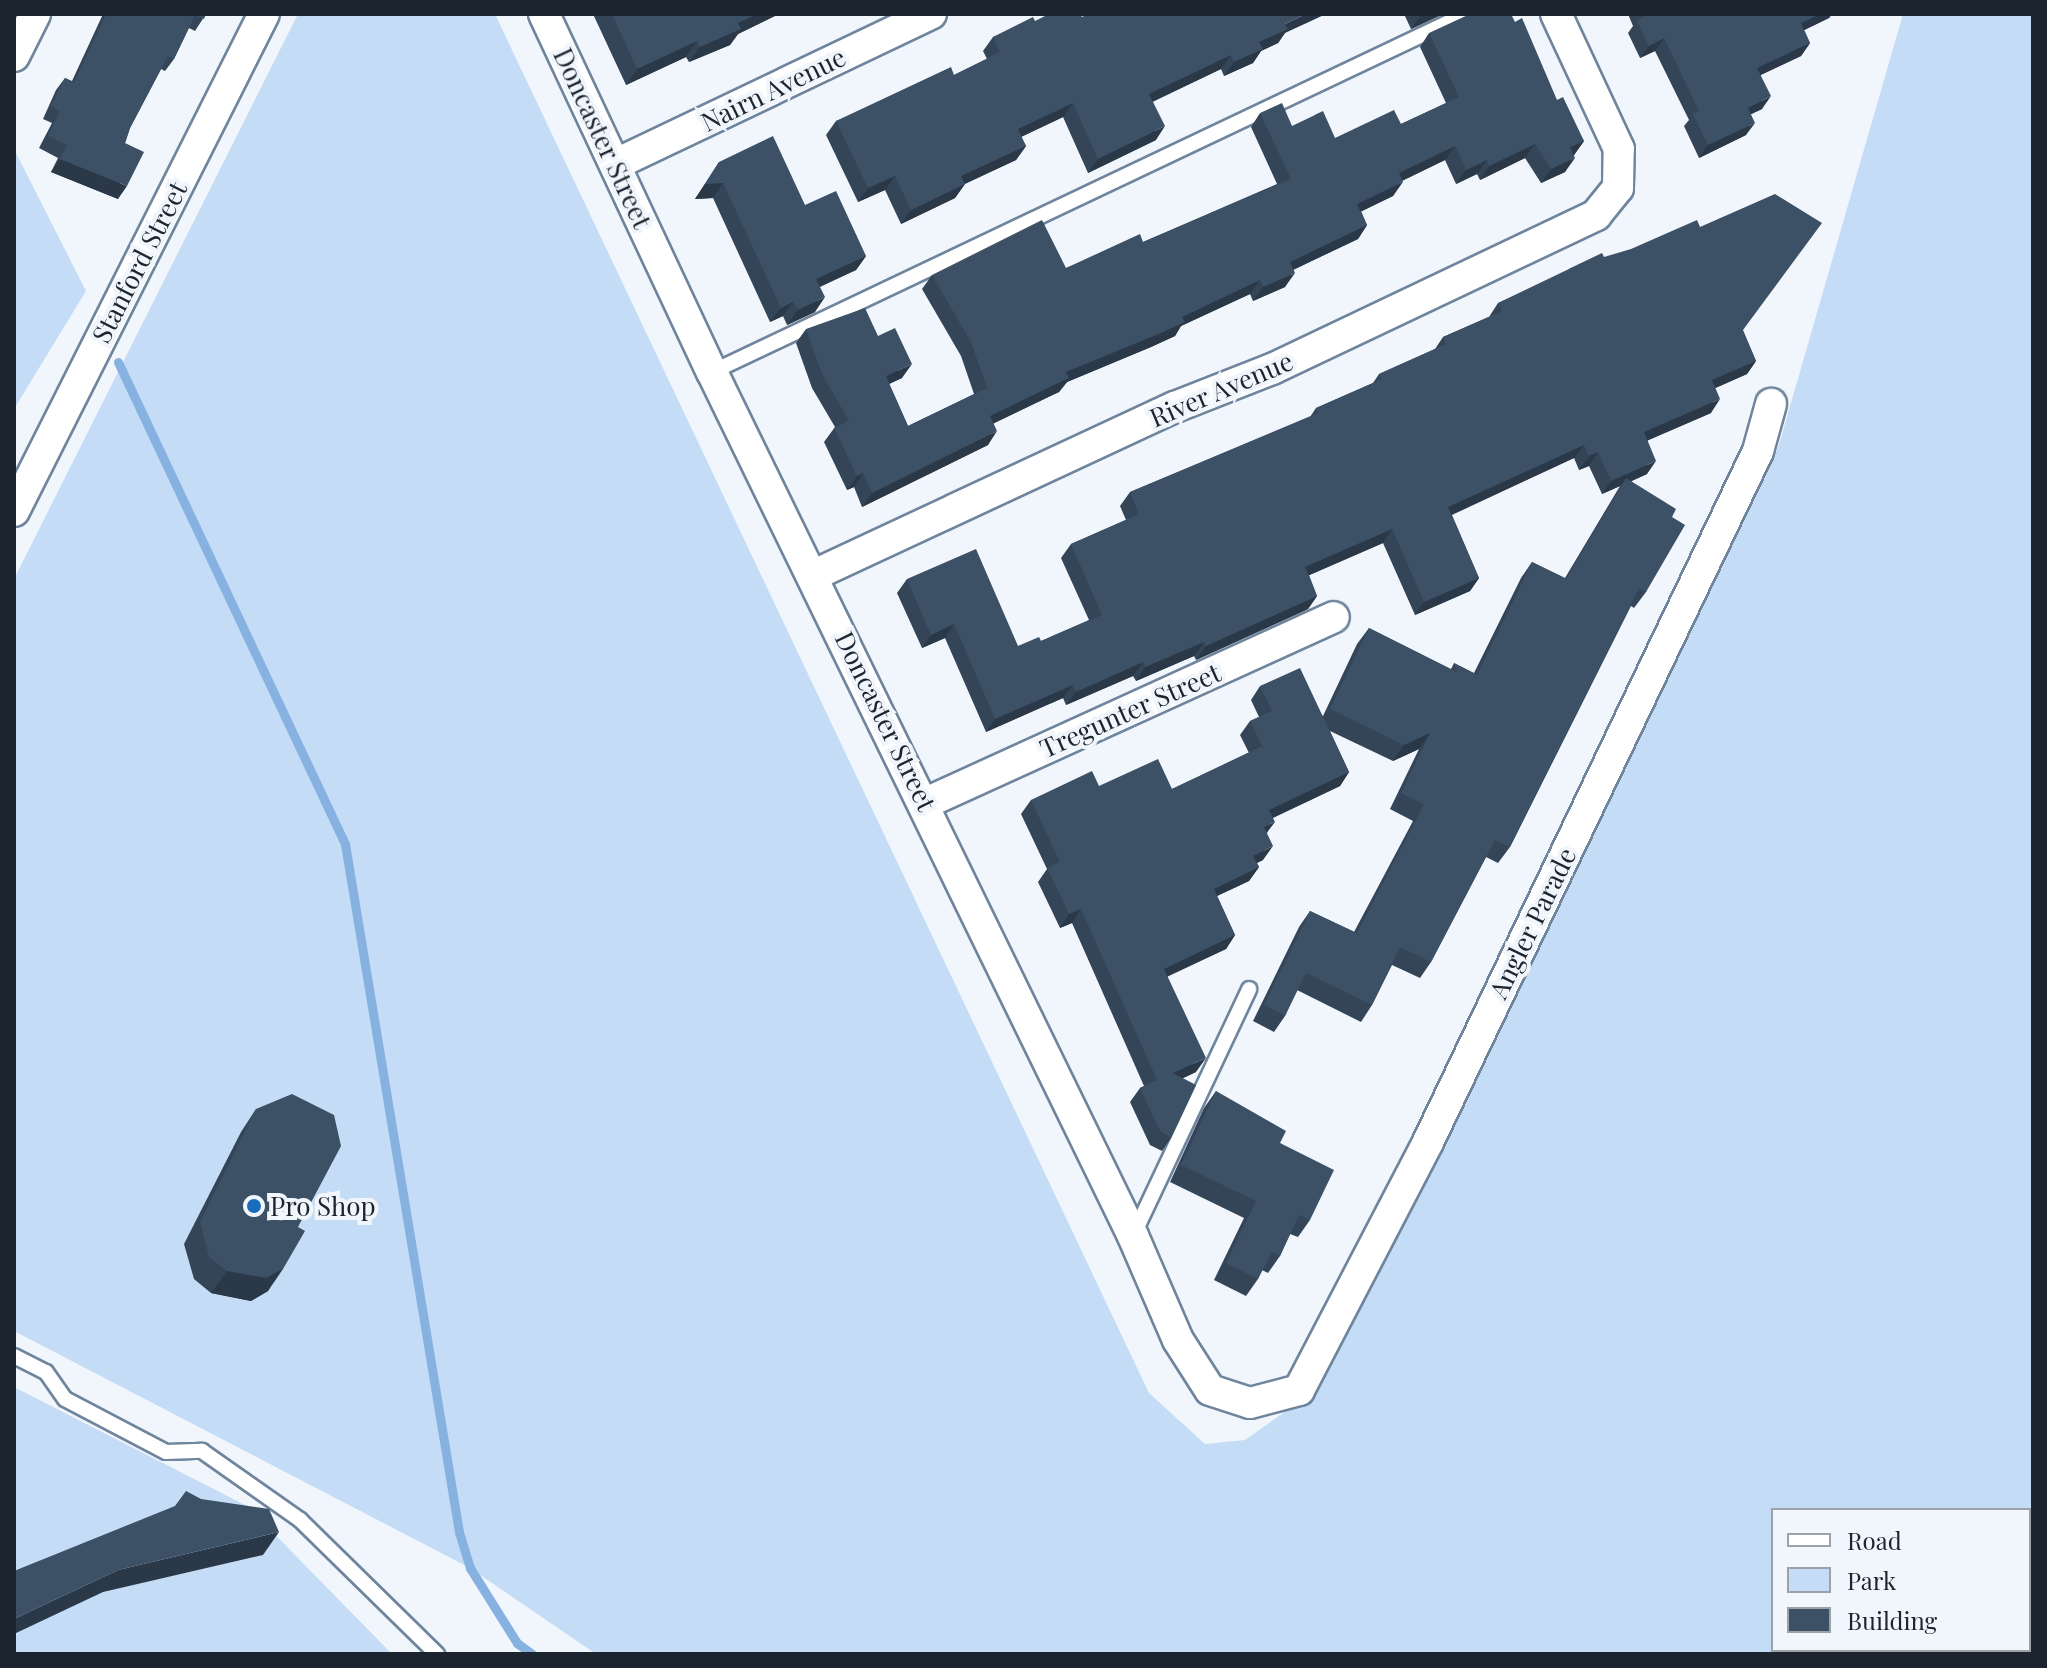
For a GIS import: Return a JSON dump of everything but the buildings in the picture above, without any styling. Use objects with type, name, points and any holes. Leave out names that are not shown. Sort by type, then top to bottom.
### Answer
[{"type":"street","points":[[14,56],[35,14]]},
{"type":"street","name":"Stanford Street","points":[[14,511],[264,14]]},
{"type":"street","name":"Doncaster Street","points":[[544,14],[712,372],[926,803],[1133,1236],[1178,1340],[1210,1390],[1250,1403]]},
{"type":"street","name":"Nairn Avenue","points":[[616,164],[931,14]]},
{"type":"street","name":"River Avenue","points":[[814,575],[1175,407],[1272,369],[1577,224],[1608,204],[1618,188],[1619,149],[1556,14]]},
{"type":"street","name":"Angler Parade","points":[[1250,1403],[1299,1390],[1435,1128],[1758,451],[1771,404]]},
{"type":"street","name":"Tregunter Street","points":[[926,803],[1334,617]]},
{"type":"lane","points":[[712,372],[1466,14]]},
{"type":"lane","points":[[1133,1236],[1249,989]]},
{"type":"lane","points":[[14,1356],[46,1372],[65,1399],[166,1452],[202,1451],[289,1512],[437,1654]]},
{"type":"green space","points":[[298,14],[495,14],[1149,1393],[1205,1444],[1245,1440],[1303,1399],[1778,448],[1903,14],[2033,14],[2033,1654],[596,1654],[470,1568],[14,1331],[14,579]]},
{"type":"green space","points":[[14,149],[86,291],[14,409]]},
{"type":"green space","points":[[14,1387],[247,1506],[392,1654],[14,1654]]},
{"type":"waterway","points":[[118,362],[345,844],[459,1532],[470,1568],[517,1643],[532,1654]]},
{"type":"place","name":"Pro Shop","points":[[254,1206]]}]
